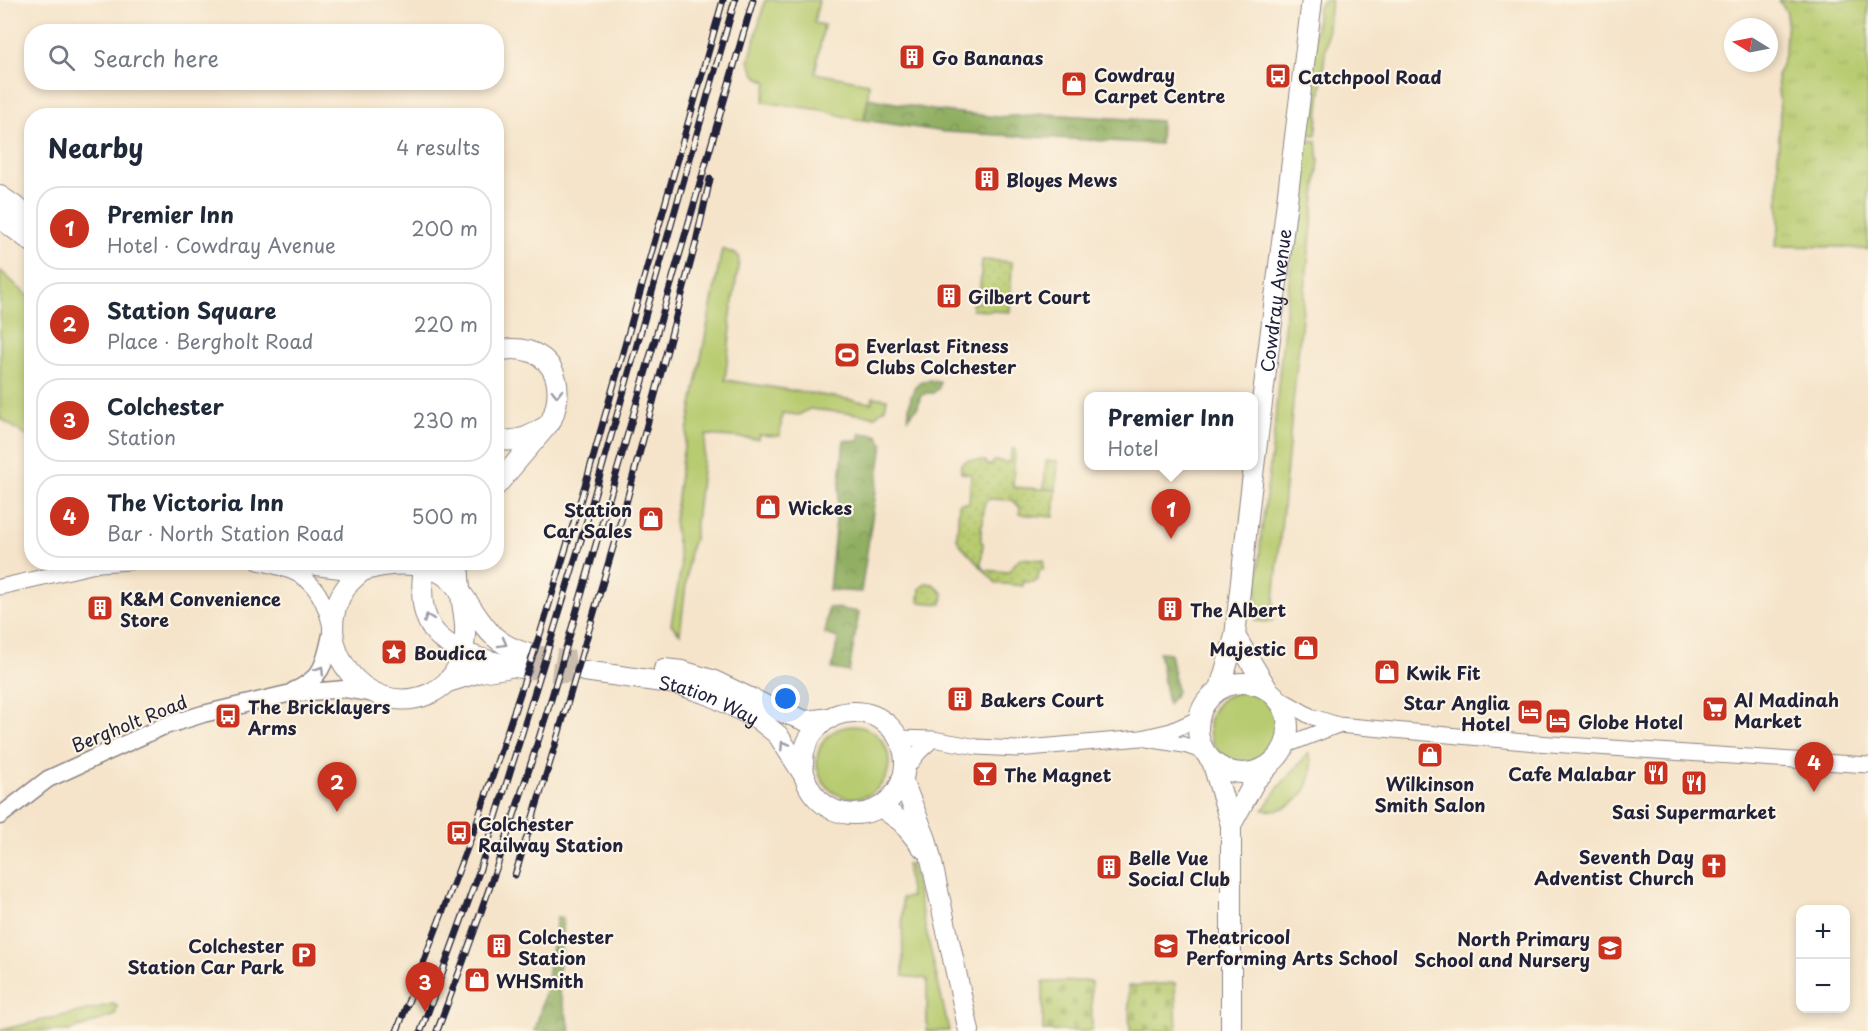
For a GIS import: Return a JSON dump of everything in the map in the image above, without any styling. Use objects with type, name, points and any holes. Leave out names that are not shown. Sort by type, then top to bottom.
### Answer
[{"type":"main road","name":"Cowdray Avenue","points":[[1258,435],[1312,0]]},
{"type":"main road","points":[[1,202],[24,214]]},
{"type":"main road","points":[[1,202],[24,232]]},
{"type":"main road","points":[[504,354],[518,348],[545,359],[551,366],[558,393],[551,421],[504,477]]},
{"type":"main road","points":[[504,441],[534,434],[551,421]]},
{"type":"main road","name":"Cowdray Avenue","points":[[1220,688],[1235,636],[1254,470]]},
{"type":"main road","points":[[364,570],[356,576],[340,596],[332,630],[336,650],[343,664],[355,678],[379,694],[399,700],[410,700],[432,692],[456,667],[465,643],[466,622],[460,593],[459,570]]},
{"type":"main road","points":[[423,570],[421,591],[428,621],[444,643],[456,667]]},
{"type":"main road","points":[[432,570],[450,579],[481,623],[521,663]]},
{"type":"main road","name":"Bergholt Road","points":[[287,694],[309,683],[321,670],[332,630]]},
{"type":"main road","points":[[1231,825],[1255,781],[1279,754],[1288,736],[1288,721],[1284,708],[1235,636]]},
{"type":"main road","points":[[456,667],[521,663]]},
{"type":"main road","points":[[456,667],[480,672],[521,663]]},
{"type":"main road","name":"Station Way","points":[[805,777],[778,735],[758,719],[710,695],[677,684],[586,665],[682,671],[712,680],[759,703],[806,721],[831,718]]},
{"type":"main road","points":[[1231,1031],[1231,825],[1209,756],[1201,743],[1198,726],[1206,702],[1220,688],[1236,683],[1247,683],[1272,693]]},
{"type":"main road","name":"Bergholt Road","points":[[0,816],[48,779],[162,727],[203,714],[287,694],[345,689],[379,694]]},
{"type":"main road","points":[[850,712],[866,713],[883,721],[898,738],[904,754],[903,775],[894,795],[881,807],[855,815],[834,810],[810,790],[803,763],[808,741],[821,725],[831,718],[850,712]]},
{"type":"main road","points":[[1209,756],[1228,770],[1243,773],[1260,769],[1279,754]]},
{"type":"main road","points":[[903,775],[926,839],[969,1031]]},
{"type":"main road","points":[[881,807],[902,822],[931,860]]},
{"type":"street","points":[[0,586],[73,570]]},
{"type":"street","points":[[283,570],[299,575],[315,587],[323,600],[332,630]]},
{"type":"street","points":[[1272,693],[1310,717],[1338,725],[1536,743],[1868,765]]},
{"type":"street","points":[[898,738],[933,739],[977,747],[1017,749],[1142,738],[1171,731],[1200,718]]},
{"type":"street","points":[[1279,754],[1338,725]]},
{"type":"street","points":[[1142,738],[1184,745],[1209,756]]},
{"type":"street","points":[[903,775],[919,752],[933,739]]},
{"type":"green space","points":[[765,0],[819,0],[814,23],[824,25],[815,73],[869,83],[864,120],[822,110],[763,102],[767,82],[755,75],[749,61]]},
{"type":"green space","points":[[1324,0],[1331,0],[1316,135],[1305,134],[1318,7]]},
{"type":"green space","points":[[1779,0],[1868,0],[1868,250],[1842,247],[1775,246],[1779,229],[1780,111],[1777,77],[1785,52],[1787,13]]},
{"type":"green space","points":[[868,98],[933,110],[998,117],[1045,114],[1161,121],[1160,144],[945,132],[864,120]]},
{"type":"green space","points":[[1304,140],[1317,141],[1319,160],[1272,622],[1255,621],[1261,536],[1274,434]]},
{"type":"green space","points":[[722,249],[738,255],[739,261],[730,321],[725,380],[872,403],[873,397],[887,399],[885,408],[875,416],[809,409],[799,415],[782,413],[780,436],[759,435],[758,439],[706,435],[680,634],[671,624],[681,568],[674,521],[682,458]]},
{"type":"green space","points":[[982,260],[1012,262],[1010,312],[972,310],[972,303],[979,303]]},
{"type":"green space","points":[[0,270],[24,292],[24,434],[0,418]]},
{"type":"green space","points":[[928,380],[940,381],[939,388],[933,393],[926,393],[920,397],[918,407],[908,418],[914,389]]},
{"type":"green space","points":[[860,433],[877,435],[883,444],[861,592],[829,590],[844,440],[859,441]]},
{"type":"green space","points":[[1012,449],[1015,449],[1013,487],[1056,490],[1054,517],[1019,514],[1020,508],[1012,500],[988,499],[984,505],[981,526],[981,542],[983,543],[981,565],[985,570],[1008,572],[1020,558],[1044,560],[1043,570],[1039,570],[1038,580],[1023,582],[1023,586],[996,583],[957,538],[959,503],[969,503],[971,474],[961,473],[961,464],[968,460],[985,461],[987,465],[991,465],[994,461],[1009,462]]},
{"type":"green space","points":[[1046,461],[1058,461],[1056,490],[1044,489]]},
{"type":"green space","points":[[926,583],[933,584],[943,593],[942,604],[919,602],[920,588]]},
{"type":"green space","points":[[828,607],[859,612],[849,672],[832,669],[838,638],[825,634]]},
{"type":"green space","points":[[1159,652],[1170,653],[1177,691],[1168,705]]},
{"type":"green space","points":[[1244,692],[1257,695],[1269,702],[1276,714],[1279,727],[1276,740],[1269,752],[1257,759],[1244,762],[1231,759],[1219,752],[1212,740],[1209,727],[1212,714],[1219,702],[1231,695]]},
{"type":"green space","points":[[853,726],[873,732],[883,742],[889,762],[883,782],[873,792],[853,798],[833,792],[823,782],[817,762],[823,742],[833,732]]},
{"type":"green space","points":[[1309,753],[1311,775],[1302,794],[1295,802],[1285,807],[1263,810],[1277,789]]},
{"type":"green space","points":[[906,864],[911,864],[949,1031],[927,1031],[927,979],[903,976],[902,898],[911,897]]},
{"type":"green space","points":[[557,917],[563,918],[558,987],[571,1031],[535,1031],[544,996]]},
{"type":"green space","points":[[1091,981],[1092,1031],[1043,1031],[1043,982]]},
{"type":"green space","points":[[1175,983],[1177,1031],[1130,1031],[1128,986]]},
{"type":"green space","points":[[113,1004],[117,1006],[115,1015],[70,1031],[0,1031],[0,1030]]},
{"type":"tunnel","points":[[526,653],[567,661],[580,660]]},
{"type":"tunnel","points":[[522,668],[563,673],[584,671]]},
{"type":"railway","points":[[397,1031],[477,822],[541,631],[589,472],[723,0]]},
{"type":"railway","points":[[421,1031],[479,872],[553,633],[735,0]]},
{"type":"railway","points":[[437,1031],[498,863],[553,693],[753,0]]},
{"type":"railway","points":[[515,875],[626,503],[696,242],[710,179]]},
{"type":"place","name":"Go Bananas","points":[[912,57]]},
{"type":"place","name":"Catchpool Road","points":[[1278,76]]},
{"type":"place","name":"Cowdray Carpet Centre","points":[[1074,84]]},
{"type":"place","name":"Bloyes Mews","points":[[987,179]]},
{"type":"place","name":"Gilbert Court","points":[[949,296]]},
{"type":"place","name":"Everlast Fitness Clubs Colchester","points":[[847,355]]},
{"type":"place","name":"Wickes","points":[[768,507]]},
{"type":"place","name":"Station Car Sales","points":[[651,519]]},
{"type":"place","name":"Premier Inn","points":[[1171,539]]},
{"type":"place","name":"K&M Convenience Store","points":[[100,608]]},
{"type":"place","name":"The Albert","points":[[1170,609]]},
{"type":"place","name":"Majestic","points":[[1306,648]]},
{"type":"place","name":"Boudica","points":[[394,652]]},
{"type":"place","name":"Kwik Fit","points":[[1387,672]]},
{"type":"place","name":"Bakers Court","points":[[960,699]]},
{"type":"place","name":"Al Madinah Market","points":[[1715,709]]},
{"type":"place","name":"Star Anglia Hotel","points":[[1530,712]]},
{"type":"place","name":"The Bricklayers Arms","points":[[228,716]]},
{"type":"place","name":"Globe Hotel","points":[[1558,721]]},
{"type":"place","name":"Wilkinson Smith Salon","points":[[1430,755]]},
{"type":"place","name":"Cafe Malabar","points":[[1656,773]]},
{"type":"place","name":"The Magnet","points":[[985,774]]},
{"type":"place","name":"Sasi Supermarket","points":[[1694,783]]},
{"type":"place","name":"The Victoria Inn","points":[[1814,792]]},
{"type":"place","name":"Station Square","points":[[337,812]]},
{"type":"place","name":"Colchester Railway Station","points":[[459,833]]},
{"type":"place","name":"Seventh Day Adventist Church","points":[[1714,866]]},
{"type":"place","name":"Belle Vue Social Club","points":[[1109,867]]},
{"type":"place","name":"Colchester Station","points":[[499,946]]},
{"type":"place","name":"Theatricool Performing Arts School","points":[[1166,946]]},
{"type":"place","name":"North Primary School and Nursery","points":[[1610,948]]},
{"type":"place","name":"Colchester Station Car Park","points":[[304,955]]},
{"type":"place","name":"WHSmith","points":[[477,980]]},
{"type":"place","name":"Colchester","points":[[425,1012]]}]
